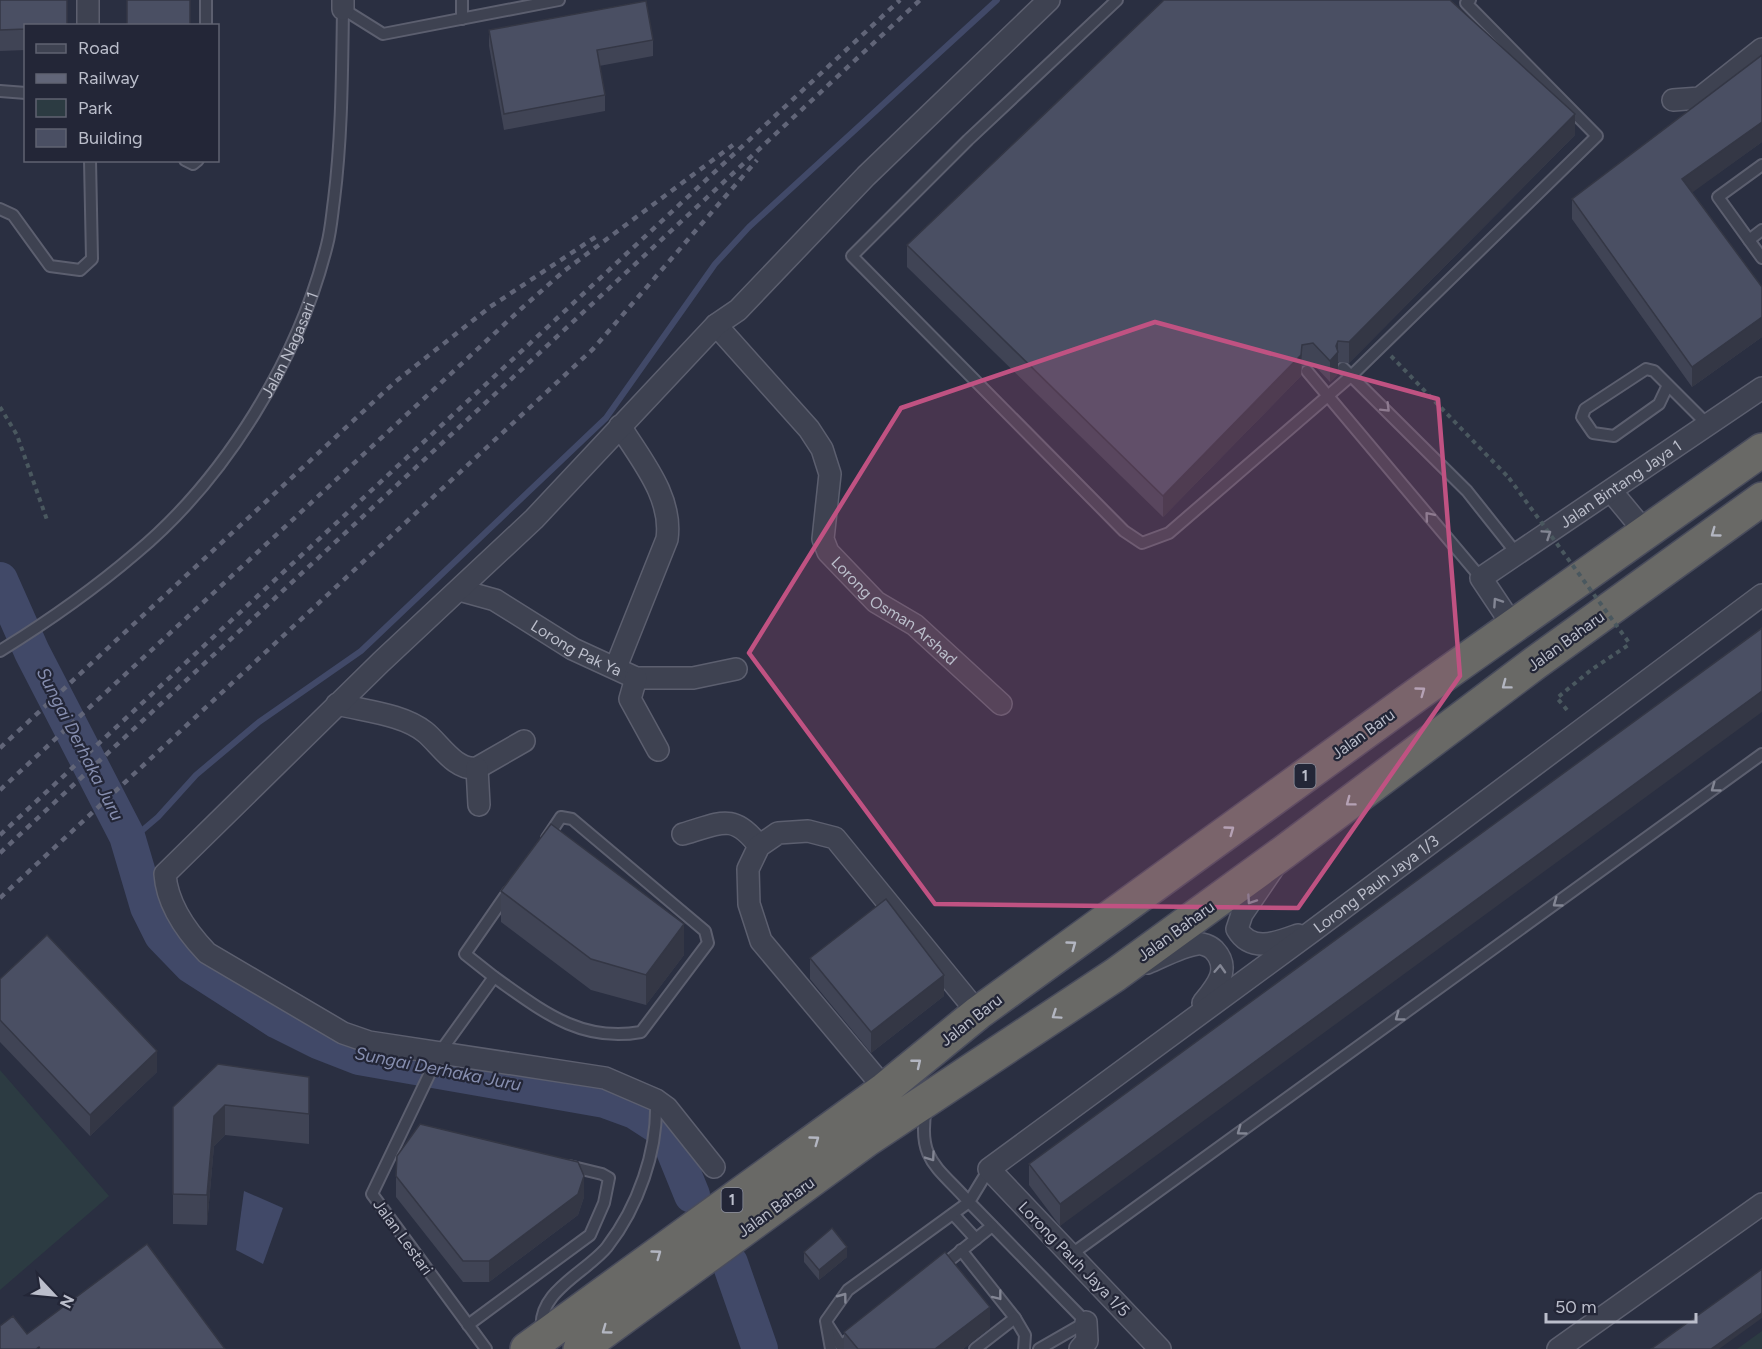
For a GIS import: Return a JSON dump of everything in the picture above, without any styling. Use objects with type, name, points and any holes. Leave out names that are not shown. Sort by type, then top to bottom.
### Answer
[{"type":"highway","name":"Jalan Baru","points":[[861,1126],[885,1089],[978,1013],[1513,626],[1762,450]]},
{"type":"highway","name":"Jalan Baharu","points":[[535,1343],[610,1288],[861,1126],[927,1102],[1115,975],[1284,852],[1535,663],[1762,499]]},
{"type":"highway","name":"Jalan Baharu","points":[[580,1349],[632,1311],[861,1126]]},
{"type":"street","points":[[88,0],[88,24]]},
{"type":"street","points":[[714,1167],[668,1108],[656,1106],[605,1078],[369,1042],[343,1033],[207,953],[190,935],[166,890],[165,874],[337,704],[534,519],[716,325],[738,310],[866,176],[1049,0]]},
{"type":"street","points":[[1672,100],[1700,98],[1762,49]]},
{"type":"street","name":"Lorong Osman Arshad","points":[[716,325],[809,429],[822,449],[830,474],[823,539],[828,552],[876,602],[915,624],[1001,704]]},
{"type":"street","name":"Jalan Bintang Jaya 1","points":[[1481,578],[1762,388]]},
{"type":"street","points":[[616,667],[667,539],[669,524],[667,510],[648,470],[620,426]]},
{"type":"street","points":[[1611,491],[1645,532]]},
{"type":"street","points":[[1481,578],[1513,626]]},
{"type":"street","name":"Lorong Pak Ya","points":[[459,590],[495,600],[573,649],[636,678],[693,678],[736,669]]},
{"type":"street","name":"Lorong Pauh Jaya 1/3","points":[[989,1169],[1314,930],[1762,595]]},
{"type":"street","points":[[636,678],[630,699],[658,750]]},
{"type":"street","points":[[337,704],[424,730],[457,762],[470,769],[477,768],[524,741]]},
{"type":"street","points":[[477,768],[478,805]]},
{"type":"street","points":[[683,834],[729,822],[747,829],[759,846]]},
{"type":"street","points":[[885,1089],[761,941],[749,904],[748,869],[759,846],[778,833],[808,831],[835,838],[978,1013]]},
{"type":"street","points":[[1284,852],[1242,914],[1237,929],[1243,940],[1254,945],[1275,943],[1314,930]]},
{"type":"street","points":[[1115,975],[1197,944],[1210,946],[1221,957],[1223,969],[1219,982],[1192,1018]]},
{"type":"street","name":"Lorong Pauh Jaya 1/5","points":[[989,1169],[1069,1256],[1160,1349]]},
{"type":"street","points":[[1558,1349],[1762,1204]]},
{"type":"street","points":[[1080,1349],[1087,1341],[1086,1323]]},
{"type":"lane","points":[[206,0],[206,24]]},
{"type":"lane","points":[[462,0],[462,19]]},
{"type":"lane","points":[[343,5],[382,34],[559,0]]},
{"type":"lane","points":[[1117,0],[968,140],[852,256],[1124,531],[1142,543],[1168,533],[1328,394],[1348,372],[1381,347],[1598,136],[1466,3],[1470,0]]},
{"type":"lane","name":"Jalan Nagasari 1","points":[[1,651],[64,608],[137,552],[183,507],[239,438],[274,379],[303,316],[328,243],[339,162],[343,5]]},
{"type":"lane","points":[[0,91],[24,93]]},
{"type":"lane","points":[[0,209],[13,215],[50,266],[80,270],[92,259],[90,162]]},
{"type":"lane","points":[[1762,165],[1718,197],[1762,258]]},
{"type":"lane","points":[[1749,240],[1762,230]]},
{"type":"lane","points":[[1668,385],[1659,404],[1614,436],[1593,433],[1582,417],[1585,409],[1646,369],[1654,371],[1668,385],[1708,425]]},
{"type":"lane","points":[[1306,371],[1328,394],[1481,578]]},
{"type":"lane","points":[[1348,372],[1467,491],[1517,554]]},
{"type":"lane","points":[[1069,1256],[1762,754]]},
{"type":"lane","points":[[513,885],[465,954],[556,1020],[616,1037],[642,1032],[708,943],[705,931],[572,819],[561,817],[541,846]]},
{"type":"lane","name":"Jalan Lestari","points":[[486,1349],[372,1194],[407,1126],[440,1052],[494,977]]},
{"type":"lane","points":[[927,1102],[922,1131],[925,1153],[1086,1323],[1039,1349]]},
{"type":"lane","points":[[535,1343],[546,1307],[564,1285],[606,1248],[629,1214],[642,1182],[652,1145],[656,1106]]},
{"type":"lane","points":[[407,1126],[417,1132]]},
{"type":"lane","points":[[468,1324],[590,1236],[604,1203],[609,1178],[602,1174],[556,1163]]},
{"type":"lane","points":[[864,1327],[837,1348],[826,1321],[848,1290],[969,1202],[989,1169]]},
{"type":"lane","points":[[953,1214],[976,1239]]},
{"type":"lane","points":[[934,1272],[992,1226]]},
{"type":"lane","points":[[961,1250],[1015,1318],[1025,1335],[1024,1349]]},
{"type":"lane","points":[[975,1349],[1015,1318]]},
{"type":"lane","points":[[986,1340],[994,1349]]},
{"type":"path","points":[[1381,347],[1509,478],[1630,644],[1591,670],[1557,698],[1567,710]]},
{"type":"path","points":[[0,407],[17,435],[47,520]]},
{"type":"highlighted area","points":[[1155,322],[1438,399],[1460,676],[1298,908],[935,904],[749,653],[901,408]]},
{"type":"green space","points":[[0,1070],[109,1196],[0,1290]]},
{"type":"green space","points":[[1762,1331],[1762,1349],[1737,1349]]},
{"type":"water","points":[[244,1191],[283,1208],[263,1264],[236,1250]]},
{"type":"building","points":[[0,0],[67,0],[67,24],[24,24],[24,29],[0,30]]},
{"type":"building","points":[[127,0],[190,0],[190,24],[127,24]]},
{"type":"building","points":[[1164,0],[1450,0],[1575,114],[1349,342],[1338,341],[1336,346],[1338,352],[1330,361],[1313,343],[1302,345],[1301,355],[1163,496],[907,245]]},
{"type":"building","points":[[646,1],[653,40],[597,50],[605,95],[504,114],[489,30]]},
{"type":"building","points":[[1762,55],[1762,122],[1682,179],[1762,287],[1762,317],[1692,367],[1572,199]]},
{"type":"building","points":[[1762,628],[1762,691],[1060,1204],[1029,1164]]},
{"type":"building","points":[[551,824],[684,924],[646,975],[591,959],[501,891]]},
{"type":"building","points":[[886,899],[944,975],[871,1032],[810,958]]},
{"type":"building","points":[[47,935],[157,1051],[90,1115],[0,1020],[0,979]]},
{"type":"building","points":[[218,1064],[309,1077],[309,1114],[225,1105],[214,1116],[207,1195],[173,1194],[173,1107]]},
{"type":"building","points":[[420,1124],[578,1162],[584,1176],[578,1194],[489,1261],[463,1261],[396,1176],[397,1156]]},
{"type":"building","points":[[832,1228],[847,1247],[819,1270],[804,1252]]},
{"type":"building","points":[[147,1244],[225,1349],[0,1348],[0,1326],[13,1316],[27,1334]]},
{"type":"building","points":[[945,1252],[990,1307],[935,1349],[858,1349],[844,1332]]},
{"type":"building","points":[[1762,1269],[1762,1313],[1711,1349],[1651,1349]]},
{"type":"waterway","points":[[127,836],[138,834],[158,817],[196,775],[259,722],[361,651],[606,418],[715,264],[749,227],[997,0]]},
{"type":"waterway","name":"Sungai Derhaka Juru","points":[[0,580],[32,652],[127,836],[148,907],[162,935],[191,965],[278,1021],[318,1041],[359,1057],[605,1100],[635,1111],[666,1131],[692,1195]]},
{"type":"waterway","name":"Sungai Derhaka Juru","points":[[730,1263],[760,1349]]},
{"type":"railway","points":[[0,835],[900,0]]},
{"type":"railway","points":[[0,853],[920,0]]},
{"type":"railway","points":[[0,790],[564,271],[733,145]]},
{"type":"railway","points":[[0,898],[593,349],[757,160]]},
{"type":"railway","points":[[0,748],[395,382],[490,307],[600,234]]}]
